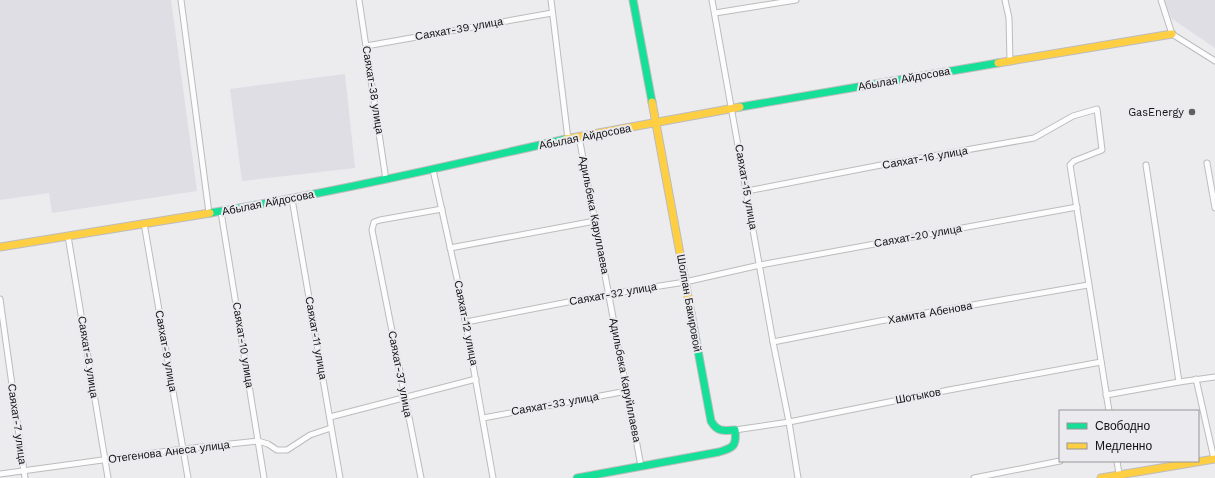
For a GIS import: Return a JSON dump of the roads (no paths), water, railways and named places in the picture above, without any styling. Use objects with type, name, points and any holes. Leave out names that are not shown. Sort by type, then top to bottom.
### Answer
[{"type":"street","points":[[181,0],[209,213]]},
{"type":"street","name":"Саяхат-38 улица","points":[[359,0],[386,180]]},
{"type":"street","points":[[551,0],[568,139]]},
{"type":"street","name":"Шолпан Бакировой","points":[[633,0],[711,421],[717,430],[735,430]]},
{"type":"street","name":"Саяхат-15 улица","points":[[712,0],[798,478]]},
{"type":"street","points":[[714,13],[796,0]]},
{"type":"street","points":[[1005,0],[1009,18],[1010,62]]},
{"type":"street","points":[[1161,0],[1172,34],[1215,61]]},
{"type":"street","name":"Саяхат-39 улица","points":[[366,46],[552,13]]},
{"type":"street","name":"Абылая Айдосова","points":[[0,247],[144,223],[222,212],[386,180],[568,139],[826,92],[1074,52],[1172,34]]},
{"type":"street","name":"Саяхат-16 улица","points":[[746,191],[1034,138],[1073,116],[1097,109],[1102,150],[1074,161],[1070,165],[1077,207]]},
{"type":"street","name":"Адильбека Каруллаева","points":[[580,137],[609,294]]},
{"type":"street","points":[[1207,163],[1215,208]]},
{"type":"street","points":[[1146,165],[1179,382]]},
{"type":"street","name":"Саяхат-12 улица","points":[[433,170],[466,322],[493,478]]},
{"type":"street","name":"Саяхат-11 улица","points":[[292,199],[340,478]]},
{"type":"street","points":[[1077,207],[1088,286],[1109,410]]},
{"type":"street","name":"Саяхат-20 улица","points":[[760,266],[1077,207]]},
{"type":"street","name":"Саяхат-37 улица","points":[[421,478],[372,230],[374,222],[380,220],[442,209]]},
{"type":"street","name":"Саяхат-10 улица","points":[[222,212],[264,478]]},
{"type":"street","points":[[450,248],[595,221]]},
{"type":"street","name":"Саяхат-9 улица","points":[[144,223],[188,478]]},
{"type":"street","name":"Саяхат-8 улица","points":[[68,236],[108,478]]},
{"type":"street","name":"Саяхат-32 улица","points":[[466,322],[609,294],[685,282],[760,266]]},
{"type":"street","name":"Хамита Абенова","points":[[773,342],[880,321],[1088,286]]},
{"type":"street","name":"Адильбека Каруйллаева","points":[[609,294],[641,466]]},
{"type":"street","name":"Саяхат-7 улица","points":[[0,299],[25,478]]},
{"type":"street","name":"Шотыков","points":[[735,430],[789,422],[949,390],[1101,362]]},
{"type":"street","points":[[1106,395],[1215,377]]},
{"type":"street","points":[[330,416],[476,379]]},
{"type":"street","points":[[1196,379],[1214,459],[1199,462]]},
{"type":"street","name":"Саяхат-33 улица","points":[[483,418],[627,391]]},
{"type":"street","name":"Отегенова Анеса улица","points":[[0,474],[183,449],[258,442],[268,444],[276,450],[287,450],[310,435],[331,428]]},
{"type":"street","points":[[577,478],[730,449],[735,445],[737,438],[735,430]]},
{"type":"street","points":[[974,478],[1059,461]]},
{"type":"street","points":[[1117,462],[1119,474]]},
{"type":"street","points":[[1101,478],[1197,462]]},
{"type":"place","name":"GasEnergy","points":[[1192,112]]}]
